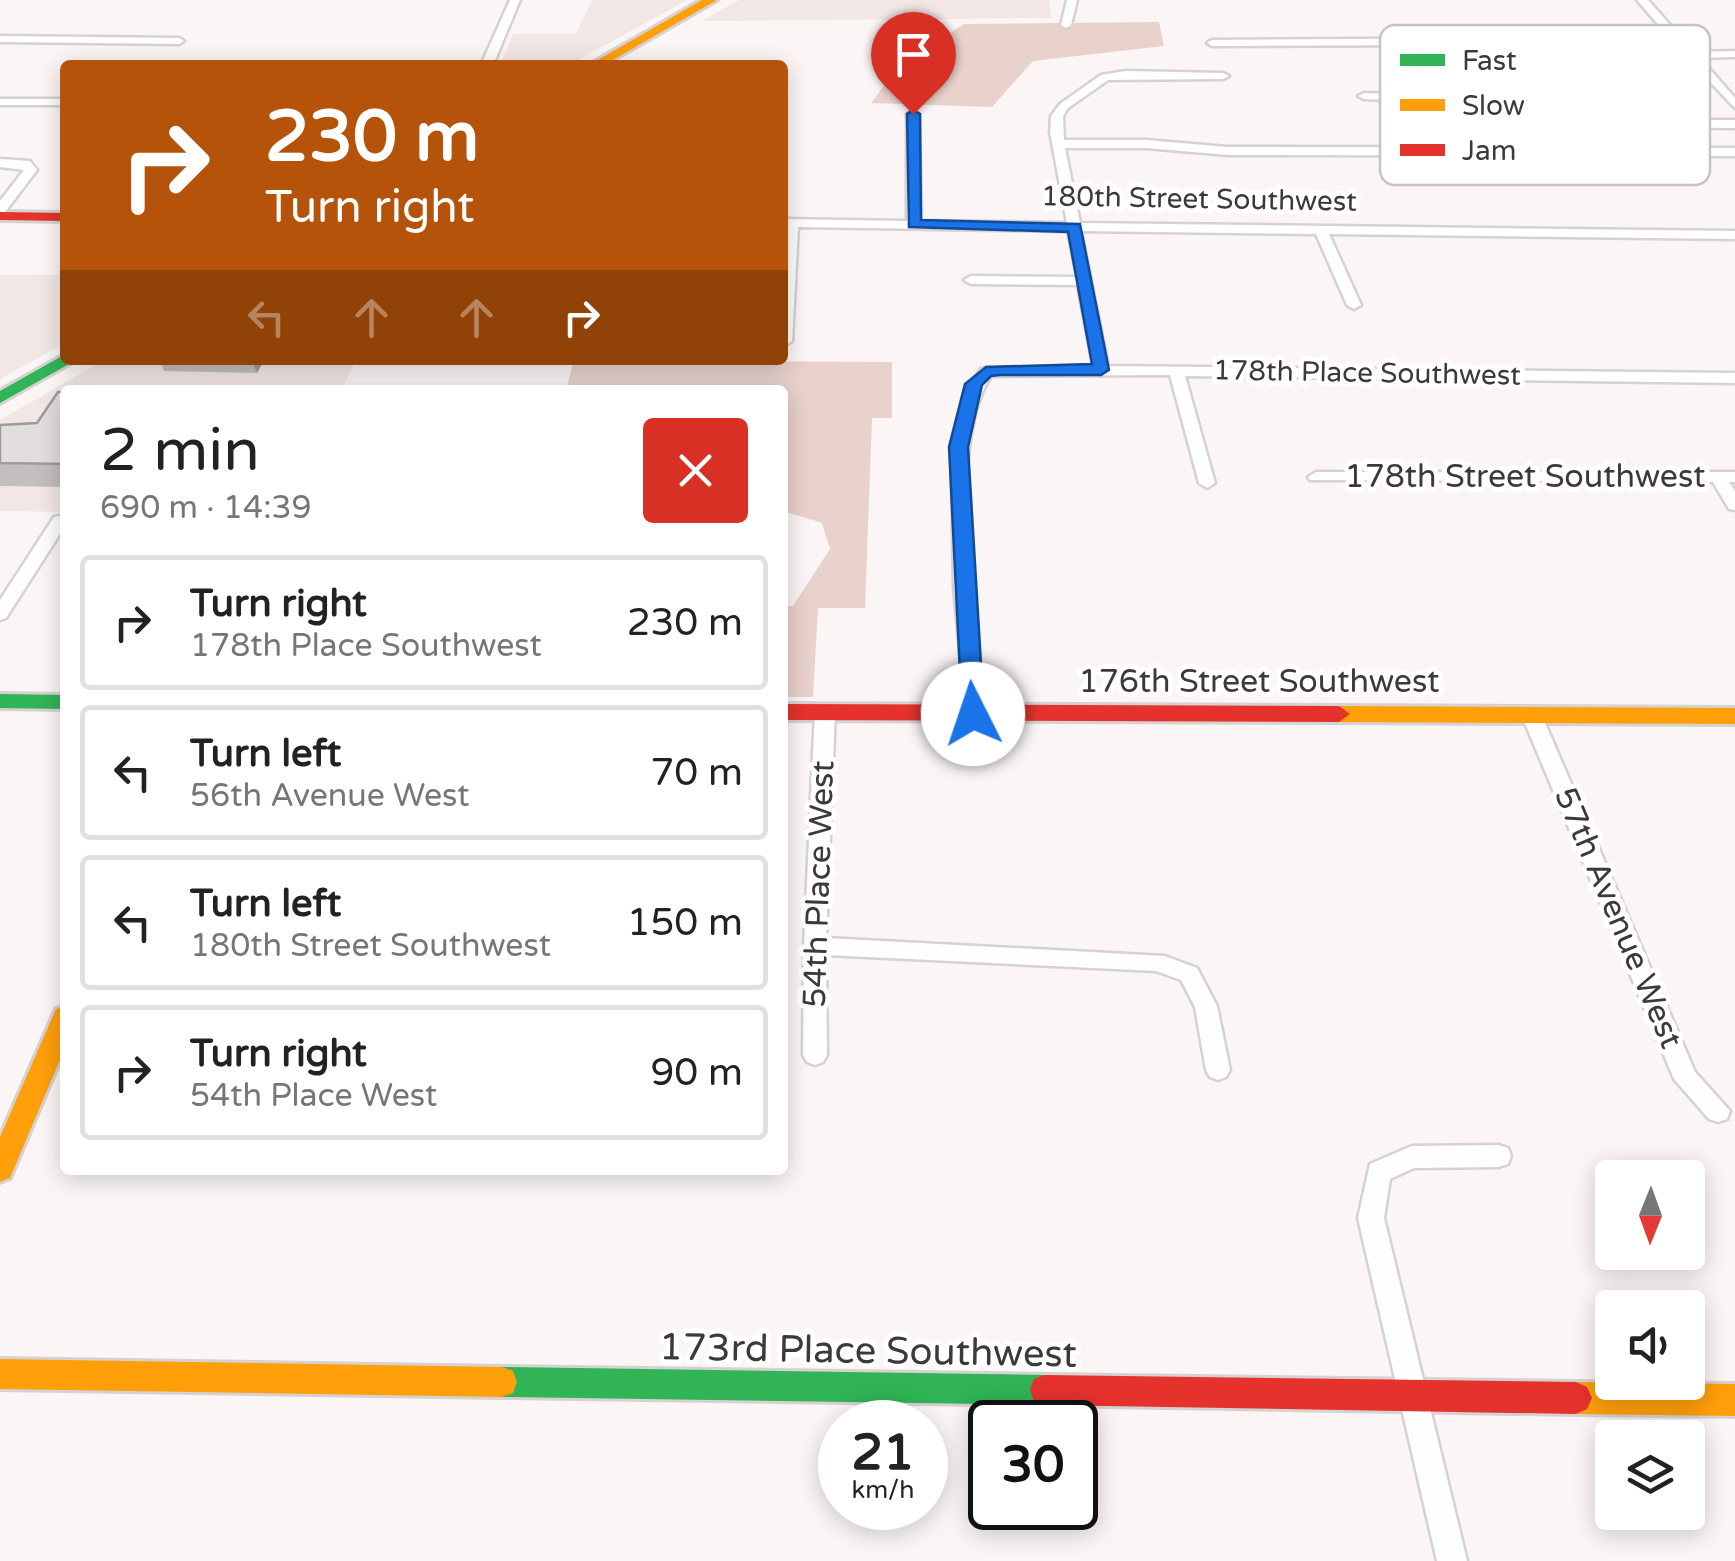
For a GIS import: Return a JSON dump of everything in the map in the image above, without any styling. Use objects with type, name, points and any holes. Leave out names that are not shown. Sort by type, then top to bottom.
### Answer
[{"type":"main road","points":[[603,60],[711,0]]},
{"type":"main road","points":[[0,212],[60,217]]},
{"type":"main road","points":[[0,398],[60,364]]},
{"type":"main road","points":[[0,701],[60,702]]},
{"type":"main road","name":"176th Street Southwest","points":[[788,712],[1735,716]]},
{"type":"main road","points":[[0,1169],[60,1030]]},
{"type":"main road","name":"173rd Place Southwest","points":[[0,1374],[1735,1400]]},
{"type":"street","points":[[489,60],[515,0]]},
{"type":"street","points":[[1066,25],[1072,0]]},
{"type":"street","points":[[1642,0],[1664,25]]},
{"type":"street","points":[[0,40],[178,41]]},
{"type":"street","points":[[1212,43],[1380,42]]},
{"type":"street","points":[[1101,370],[1058,144],[1055,124],[1060,110],[1105,77],[1223,76]]},
{"type":"street","points":[[1710,77],[1735,105]]},
{"type":"street","points":[[1364,96],[1380,97]]},
{"type":"street","points":[[0,102],[60,102]]},
{"type":"street","points":[[913,114],[914,224]]},
{"type":"street","points":[[1058,144],[1146,144],[1228,151],[1380,151]]},
{"type":"street","points":[[1710,152],[1735,152]]},
{"type":"street","points":[[0,164],[26,164],[30,170],[0,212]]},
{"type":"street","name":"180th Street Southwest","points":[[788,223],[1735,235]]},
{"type":"street","points":[[1321,231],[1354,306]]},
{"type":"street","points":[[971,280],[1082,281]]},
{"type":"street","points":[[1176,371],[1207,483]]},
{"type":"street","name":"178th Place Southwest","points":[[973,714],[958,447],[974,384],[986,372],[1735,378]]},
{"type":"street","points":[[1726,477],[1735,504]]},
{"type":"street","name":"178th Street Southwest","points":[[1316,478],[1726,477]]},
{"type":"street","points":[[0,614],[60,521]]},
{"type":"street","name":"54th Place West","points":[[815,1055],[815,946],[825,712]]},
{"type":"street","name":"57th Avenue West","points":[[1532,716],[1686,1079],[1718,1111]]},
{"type":"street","points":[[815,946],[1157,962],[1189,974],[1206,1006],[1218,1070]]},
{"type":"street","points":[[1452,1561],[1371,1218],[1378,1172],[1412,1157],[1499,1156]]},
{"type":"shaded area","points":[[592,0],[687,0],[578,60],[502,60],[513,34],[576,34]]},
{"type":"shaded area","points":[[739,0],[1049,0],[1051,18],[702,21]]},
{"type":"shaded area","points":[[1159,22],[1164,46],[1033,61],[992,107],[871,103],[898,67],[964,24]]},
{"type":"shaded area","points":[[0,275],[60,275],[60,346],[0,379]]},
{"type":"shaded area","points":[[892,362],[892,418],[872,418],[865,608],[818,608],[813,697],[788,697],[788,606],[793,606],[830,549],[822,523],[788,513],[788,385],[567,385],[573,365]]},
{"type":"shaded area","points":[[95,365],[354,365],[344,385],[61,385]]},
{"type":"shaded area","points":[[60,385],[60,512],[0,511],[0,420]]},
{"type":"building","points":[[60,392],[60,464],[0,463],[0,425],[37,423]]},
{"type":"traffic: fast","points":[[0,398],[60,364]]},
{"type":"traffic: fast","points":[[0,701],[60,702]]},
{"type":"traffic: fast","points":[[502,1382],[1045,1390]]},
{"type":"traffic: slow","points":[[604,60],[711,0]]},
{"type":"traffic: slow","points":[[1339,714],[1735,716]]},
{"type":"traffic: slow","points":[[0,1169],[60,1029]]},
{"type":"traffic: slow","points":[[0,1374],[502,1382]]},
{"type":"traffic: slow","points":[[1576,1398],[1735,1400]]},
{"type":"traffic: jam","points":[[0,216],[60,217]]},
{"type":"traffic: jam","points":[[788,712],[1339,714]]},
{"type":"traffic: jam","points":[[1045,1390],[1576,1398]]},
{"type":"route","points":[[913,114],[914,224],[1074,228],[1101,370],[1000,370],[986,372],[974,384],[958,447],[973,714]]}]
